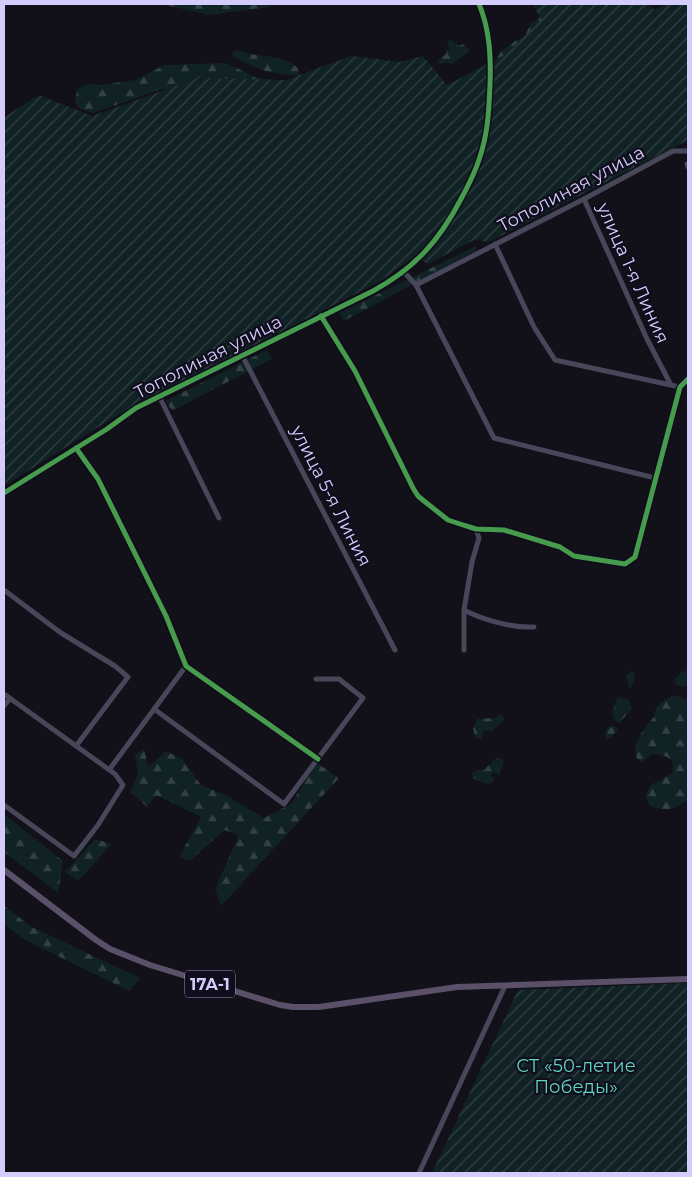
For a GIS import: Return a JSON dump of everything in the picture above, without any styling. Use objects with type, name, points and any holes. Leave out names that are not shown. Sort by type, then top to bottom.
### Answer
[{"type":"main road","name":"17А-1","points":[[4,870],[110,949],[150,965],[280,1006],[299,1008],[319,1007],[457,987],[688,979]]},
{"type":"street","name":"Тополиная улица","points":[[4,493],[136,408],[373,291],[404,272],[423,255],[449,222],[474,175],[483,147],[488,114],[490,49],[479,4]]},
{"type":"street","name":"Тополиная улица","points":[[416,285],[673,151],[688,151]]},
{"type":"street","name":"улица 1-я Линия","points":[[584,199],[647,339],[671,385]]},
{"type":"street","points":[[495,244],[534,327],[555,360],[680,387]]},
{"type":"street","points":[[404,272],[416,285],[494,438],[655,478]]},
{"type":"street","points":[[322,316],[355,371],[418,496],[448,520],[476,529],[504,530],[560,547],[574,556],[625,564],[635,557],[680,387],[688,379]]},
{"type":"street","name":"улица 5-я Линия","points":[[242,355],[395,650]]},
{"type":"street","points":[[159,396],[219,518]]},
{"type":"street","points":[[76,448],[98,479],[166,616],[186,666],[318,759]]},
{"type":"street","points":[[464,650],[464,610],[472,562],[479,538],[476,529]]},
{"type":"street","points":[[4,590],[61,633],[115,666],[128,677],[76,746]]},
{"type":"street","points":[[464,610],[480,618],[534,627]]},
{"type":"street","points":[[110,770],[186,666]]},
{"type":"street","points":[[154,708],[284,804],[364,698],[339,679],[316,679]]},
{"type":"street","points":[[4,694],[110,770],[123,785],[98,825],[74,856],[4,805]]},
{"type":"street","points":[[4,706],[10,698]]},
{"type":"street","points":[[419,1173],[505,986]]},
{"type":"green space","points":[[162,4],[271,4],[270,7],[208,15]]},
{"type":"green space","points":[[532,4],[650,4],[654,10],[665,4],[688,4],[688,140],[489,242],[474,240],[428,264],[414,257],[379,282],[111,419],[4,486],[4,117],[39,95],[92,116],[198,78],[286,80],[351,56],[400,62],[423,56],[447,85],[504,55],[542,20]]},
{"type":"green space","points":[[539,15],[549,16],[503,59],[497,58],[498,54],[515,41],[524,37],[532,22],[537,20]]},
{"type":"green space","points":[[447,40],[453,41],[458,46],[465,44],[470,51],[452,64],[447,62],[440,64],[437,61],[446,54],[449,48]]},
{"type":"green space","points":[[235,50],[287,61],[298,68],[299,75],[272,73],[254,67],[231,54]]},
{"type":"green space","points":[[226,63],[258,78],[271,80],[202,82],[159,90],[93,113],[80,109],[75,102],[77,90],[87,84],[101,85],[135,80],[165,65]]},
{"type":"green space","points":[[476,246],[475,251],[344,321],[339,313]]},
{"type":"green space","points":[[267,350],[272,359],[172,411],[165,401]]},
{"type":"green space","points":[[632,670],[635,674],[633,684],[629,689],[626,676]]},
{"type":"green space","points":[[688,670],[688,684],[684,687],[676,685],[675,679],[680,673]]},
{"type":"green space","points":[[673,695],[688,700],[688,800],[674,808],[661,809],[650,806],[645,796],[651,785],[672,773],[671,760],[665,756],[652,754],[641,763],[635,752],[638,739],[654,717],[657,706]]},
{"type":"green space","points":[[620,697],[629,700],[632,709],[619,723],[615,721],[612,714],[616,700]]},
{"type":"green space","points":[[501,714],[504,720],[491,732],[484,730],[481,739],[475,738],[473,728],[477,719],[495,718]]},
{"type":"green space","points":[[615,726],[618,729],[610,739],[606,739],[605,734],[608,727]]},
{"type":"green space","points":[[144,748],[148,767],[166,751],[182,759],[201,785],[227,796],[264,818],[291,804],[317,763],[339,778],[221,906],[215,889],[239,835],[224,830],[190,861],[179,857],[201,817],[156,795],[147,807],[131,792],[138,774],[135,755]]},
{"type":"green space","points":[[496,758],[502,759],[504,762],[499,775],[493,772],[491,775],[495,779],[493,782],[488,784],[473,778],[472,773],[479,769],[484,770]]},
{"type":"green space","points":[[4,814],[63,861],[58,893],[4,852]]},
{"type":"green space","points":[[95,839],[112,844],[78,881],[65,872]]},
{"type":"green space","points":[[4,906],[32,927],[140,978],[129,991],[25,940],[4,924]]},
{"type":"green space","name":"СТ «50-летие Победы»","points":[[688,983],[688,1173],[432,1173],[518,990]]},
{"type":"cycle path","points":[[4,493],[107,429],[136,408],[373,291],[414,263],[435,241],[453,214],[477,167],[482,150],[489,109],[490,55],[486,24],[479,4]]},
{"type":"cycle path","points":[[321,316],[355,371],[418,496],[448,520],[476,529],[504,530],[560,547],[574,556],[625,564],[635,557],[680,387],[688,379]]},
{"type":"cycle path","points":[[76,448],[98,479],[166,616],[186,666],[318,759]]}]
